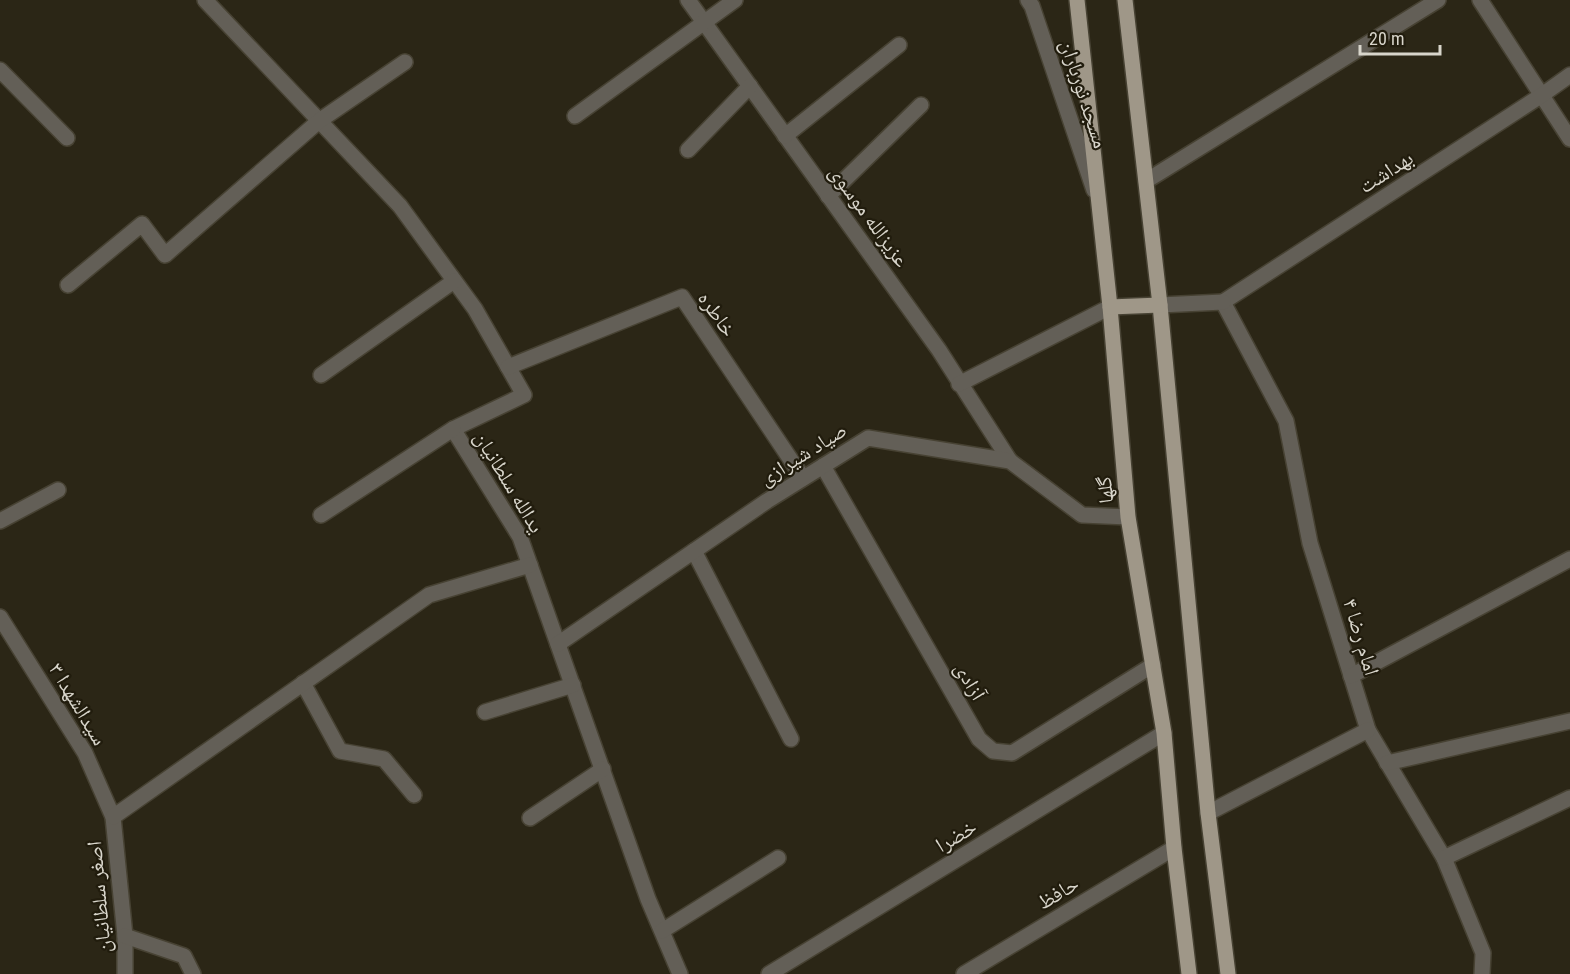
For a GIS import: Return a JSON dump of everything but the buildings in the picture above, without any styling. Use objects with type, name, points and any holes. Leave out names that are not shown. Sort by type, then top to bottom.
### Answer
[{"type":"main road","name":"گلها","points":[[1077,0],[1110,307],[1128,517],[1164,734],[1174,848],[1190,974]]},
{"type":"main road","points":[[1125,0],[1160,305],[1208,813],[1228,974]]},
{"type":"main road","points":[[1110,307],[1160,305]]},
{"type":"street","name":"یدالله سلطانیان","points":[[205,0],[400,206],[475,309],[524,395],[453,429],[520,537],[648,899],[680,974]]},
{"type":"street","name":"عزیزالله موسوی","points":[[688,0],[939,350],[1010,461]]},
{"type":"street","points":[[575,116],[735,0]]},
{"type":"street","name":"مسجد نورباران","points":[[1028,0],[1036,17],[1098,202]]},
{"type":"street","points":[[1146,181],[1438,0]]},
{"type":"street","points":[[1480,0],[1570,139]]},
{"type":"street","points":[[785,136],[899,45]]},
{"type":"street","points":[[68,285],[142,224],[165,255],[319,121],[405,62]]},
{"type":"street","points":[[0,70],[67,138]]},
{"type":"street","name":"بهداشت","points":[[1223,303],[1570,75]]},
{"type":"street","points":[[688,150],[750,87]]},
{"type":"street","points":[[828,196],[921,105]]},
{"type":"street","points":[[321,375],[454,281]]},
{"type":"street","name":"خاطره","points":[[508,368],[682,297],[803,478]]},
{"type":"street","points":[[1160,305],[1223,303]]},
{"type":"street","name":"امام رضا ۴","points":[[1223,303],[1286,421],[1310,543],[1368,730],[1444,858],[1483,953],[1482,974]]},
{"type":"street","points":[[959,384],[1110,307]]},
{"type":"street","points":[[321,515],[453,429]]},
{"type":"street","name":"صیاد شیرازی","points":[[558,644],[803,478],[868,438],[1010,461],[1082,515],[1128,517]]},
{"type":"street","name":"آزادی","points":[[823,466],[979,739],[993,751],[1012,753],[1153,665]]},
{"type":"street","points":[[0,521],[58,490]]},
{"type":"street","points":[[694,551],[791,739]]},
{"type":"street","points":[[1351,676],[1570,559]]},
{"type":"street","points":[[113,817],[429,595],[530,565]]},
{"type":"street","name":"سیدالشهدا ۳","points":[[0,617],[85,753],[113,817]]},
{"type":"street","points":[[303,683],[340,751],[384,759],[414,795]]},
{"type":"street","points":[[485,712],[573,685]]},
{"type":"street","points":[[1387,763],[1570,721]]},
{"type":"street","points":[[1208,813],[1368,730]]},
{"type":"street","name":"خضرا","points":[[769,974],[1164,734]]},
{"type":"street","points":[[530,818],[603,769]]},
{"type":"street","points":[[1444,858],[1570,798]]},
{"type":"street","name":"اصغر سلطانیان","points":[[113,817],[125,936],[125,974]]},
{"type":"street","name":"حافظ","points":[[964,974],[1174,848]]},
{"type":"street","points":[[662,931],[778,858]]},
{"type":"street","points":[[125,936],[184,956],[193,974]]}]
